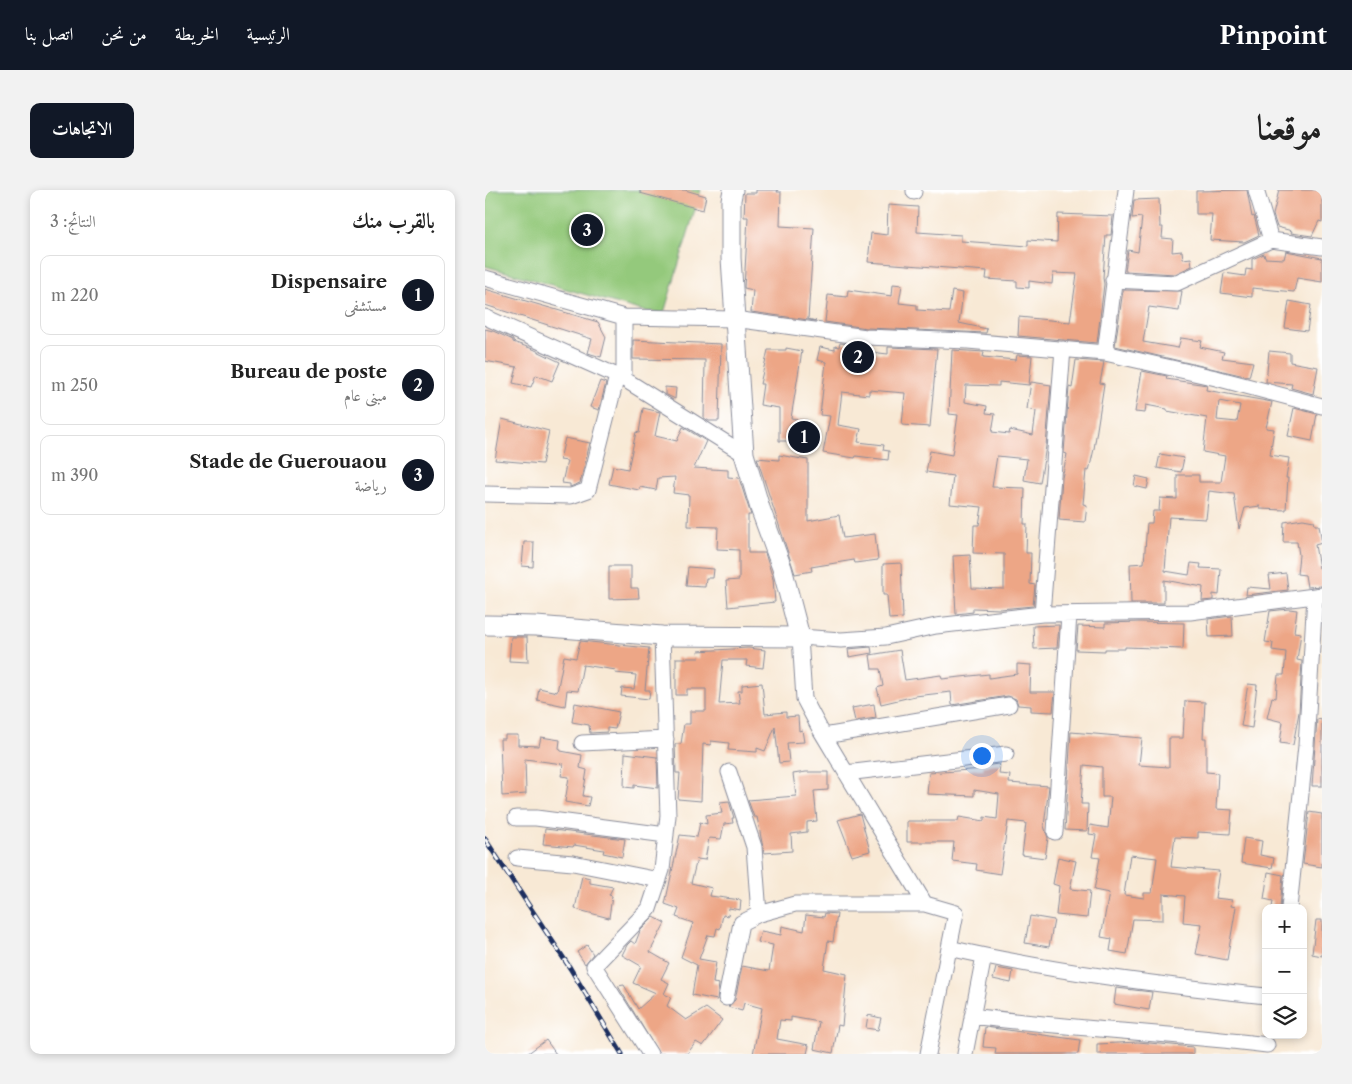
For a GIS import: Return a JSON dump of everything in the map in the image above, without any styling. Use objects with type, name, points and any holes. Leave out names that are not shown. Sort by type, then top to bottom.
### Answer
[{"type":"main road","points":[[485,624],[662,636],[799,637],[782,568],[760,508],[744,454],[731,258],[731,200],[733,190]]},
{"type":"street","points":[[1105,353],[1126,190]]},
{"type":"street","points":[[1256,190],[1271,240]]},
{"type":"street","points":[[1113,280],[1177,283],[1271,240],[1322,247]]},
{"type":"street","points":[[485,278],[624,317],[735,319],[866,337],[968,341],[1105,353],[1216,378],[1322,406]]},
{"type":"street","points":[[485,317],[621,378],[744,454]]},
{"type":"street","points":[[485,494],[571,496],[588,490],[621,378],[624,317]]},
{"type":"street","points":[[1042,614],[1063,349]]},
{"type":"street","points":[[925,904],[824,736],[805,699],[799,637],[841,640],[886,637],[936,626],[1042,614],[1190,612],[1319,596],[1289,904]]},
{"type":"street","points":[[1055,832],[1069,614]]},
{"type":"street","points":[[650,1054],[594,966],[649,909],[659,880],[669,816],[662,636]]},
{"type":"street","points":[[824,736],[1009,705]]},
{"type":"street","points":[[582,743],[666,739]]},
{"type":"street","points":[[846,773],[1006,754]]},
{"type":"street","points":[[729,772],[754,847],[759,914]]},
{"type":"street","points":[[516,818],[537,818],[666,835]]},
{"type":"street","points":[[517,858],[573,863],[659,880]]},
{"type":"street","points":[[726,998],[741,923],[759,914],[795,904],[925,904],[956,913],[928,1054]]},
{"type":"street","points":[[949,948],[984,956],[1144,982],[1262,996]]},
{"type":"street","points":[[965,1054],[984,956]]},
{"type":"street","points":[[972,1016],[1059,1027],[1123,1030],[1268,1045]]},
{"type":"green space","points":[[486,190],[701,190],[664,313],[643,311],[485,266]]},
{"type":"building","points":[[640,190],[685,190],[706,196],[703,210],[640,193]]},
{"type":"building","points":[[756,190],[778,190],[777,192],[781,192],[780,226],[814,228],[808,319],[816,321],[751,312],[753,290],[744,288],[748,217],[744,217],[745,193],[756,193]]},
{"type":"building","points":[[1247,190],[1252,217],[1254,216],[1259,235],[1244,242],[1210,240],[1212,214],[1196,214],[1196,191]]},
{"type":"building","points":[[1279,190],[1322,190],[1322,222],[1319,221],[1312,236],[1291,233],[1292,231],[1277,227],[1273,215]]},
{"type":"building","points":[[1159,199],[1160,227],[1163,227],[1162,238],[1173,239],[1172,252],[1182,251],[1183,259],[1191,258],[1192,266],[1175,274],[1125,271],[1128,250],[1138,252],[1142,217],[1132,218],[1134,200]]},
{"type":"building","points":[[888,205],[918,207],[917,232],[961,235],[961,241],[1028,246],[1028,240],[1057,242],[1058,214],[1113,216],[1111,235],[1106,235],[1104,284],[1097,343],[1018,336],[1019,317],[1070,322],[1077,274],[1053,273],[1052,284],[1029,281],[1029,288],[1017,287],[1017,281],[986,279],[987,271],[868,262],[871,233],[887,235]]},
{"type":"building","points":[[1286,251],[1322,258],[1322,282],[1297,278],[1294,292],[1252,288],[1252,297],[1221,293],[1224,273],[1245,276],[1246,269],[1252,270],[1252,259],[1264,254],[1265,258],[1284,259]]},
{"type":"building","points":[[893,284],[902,285],[899,303],[917,305],[917,310],[949,312],[952,291],[963,293],[959,323],[987,329],[986,333],[867,328],[825,322],[828,295],[847,297],[848,290],[892,296]]},
{"type":"building","points":[[485,289],[598,322],[606,337],[601,357],[588,353],[592,339],[485,305]]},
{"type":"building","points":[[1123,290],[1182,291],[1179,311],[1149,307],[1143,342],[1178,348],[1181,338],[1202,341],[1200,347],[1224,352],[1222,358],[1253,362],[1249,377],[1115,346]]},
{"type":"building","points":[[1289,301],[1311,305],[1307,331],[1285,328]]},
{"type":"building","points":[[485,329],[560,362],[552,381],[536,375],[531,387],[513,383],[517,367],[485,361]]},
{"type":"building","points":[[633,340],[721,344],[719,421],[709,421],[704,418],[705,360],[633,359]]},
{"type":"building","points":[[840,343],[871,347],[870,352],[888,354],[888,347],[937,349],[930,427],[902,425],[905,393],[869,390],[869,395],[842,392],[838,425],[861,429],[858,442],[884,445],[883,450],[889,451],[888,460],[856,456],[855,458],[823,453],[830,416],[820,415],[826,362],[817,360],[820,347],[835,350],[835,346],[839,347]]},
{"type":"building","points":[[786,348],[802,351],[791,418],[807,420],[808,441],[779,441],[779,408],[760,405],[763,384],[760,384],[768,350],[786,350]]},
{"type":"building","points":[[952,350],[984,352],[983,357],[1016,360],[1017,355],[1032,356],[1029,385],[999,382],[999,386],[966,385],[965,402],[987,406],[986,413],[995,414],[992,432],[1009,434],[1010,430],[1033,435],[1036,411],[1027,409],[1031,382],[1051,385],[1046,446],[1040,483],[1024,480],[1027,459],[997,456],[992,487],[1025,488],[1024,524],[1027,524],[1026,553],[1031,553],[1030,584],[1035,585],[1033,606],[1000,609],[973,608],[973,612],[956,614],[953,556],[970,555],[972,588],[1004,589],[1004,554],[973,553],[974,525],[979,525],[982,507],[950,504],[953,476],[926,472],[930,451],[952,455],[958,415],[949,414]]},
{"type":"building","points":[[1269,351],[1290,353],[1290,362],[1318,367],[1313,394],[1291,388],[1292,384],[1266,382]]},
{"type":"building","points":[[1076,360],[1104,362],[1100,383],[1104,384],[1094,449],[1089,471],[1086,470],[1083,504],[1087,505],[1085,522],[1059,520],[1062,478],[1067,454],[1064,453],[1069,387],[1072,388]]},
{"type":"building","points":[[1142,371],[1167,376],[1166,379],[1207,385],[1206,390],[1272,402],[1266,428],[1274,429],[1270,455],[1289,458],[1286,478],[1288,478],[1286,510],[1260,509],[1260,506],[1245,508],[1239,529],[1234,494],[1209,491],[1206,519],[1169,517],[1165,571],[1189,575],[1191,563],[1201,564],[1200,568],[1221,569],[1219,595],[1213,594],[1213,600],[1202,601],[1203,587],[1164,580],[1164,603],[1131,603],[1130,564],[1144,563],[1147,523],[1152,523],[1153,511],[1159,511],[1160,498],[1177,499],[1177,475],[1199,475],[1199,482],[1221,482],[1225,456],[1203,452],[1207,418],[1146,405],[1145,413],[1135,412]],"holes":[[[1219,401],[1240,405],[1237,422],[1217,420]]]},
{"type":"building","points":[[600,381],[606,383],[599,410],[590,407]]},
{"type":"building","points":[[665,387],[676,388],[675,399],[665,394]]},
{"type":"building","points":[[643,408],[660,412],[655,436],[677,441],[683,427],[706,441],[694,468],[728,470],[728,477],[739,478],[751,515],[748,515],[748,553],[765,553],[773,579],[775,602],[728,607],[726,581],[739,580],[739,550],[717,549],[718,527],[688,526],[689,495],[673,493],[675,477],[658,478],[656,490],[640,487],[639,490],[609,484],[613,466],[628,469],[636,432],[639,433]]},
{"type":"building","points":[[1294,408],[1317,414],[1312,441],[1288,436]]},
{"type":"building","points":[[502,419],[549,431],[542,464],[495,460]]},
{"type":"building","points":[[565,438],[590,443],[580,483],[570,487],[570,484],[562,483],[567,461],[560,460]]},
{"type":"building","points":[[1160,454],[1184,458],[1181,472],[1157,468]]},
{"type":"building","points":[[779,455],[808,460],[808,521],[839,515],[843,538],[875,534],[878,560],[855,563],[854,560],[811,567],[812,571],[795,574],[757,458],[779,460]]},
{"type":"building","points":[[1136,476],[1149,479],[1147,489],[1134,486]]},
{"type":"building","points":[[1303,519],[1314,521],[1315,525],[1319,525],[1322,543],[1315,545],[1319,568],[1322,568],[1322,586],[1307,587],[1305,575],[1297,574],[1299,555],[1297,542],[1283,542],[1284,522]]},
{"type":"building","points":[[524,542],[534,542],[533,567],[522,566]]},
{"type":"building","points":[[901,563],[903,618],[889,619],[887,595],[883,595],[883,564]]},
{"type":"building","points":[[609,566],[631,566],[631,588],[638,588],[639,598],[609,599]]},
{"type":"building","points":[[688,567],[714,569],[713,578],[706,578],[705,587],[686,586]]},
{"type":"building","points":[[1286,573],[1288,590],[1246,595],[1247,587],[1271,589],[1269,575]]},
{"type":"building","points":[[1297,610],[1294,632],[1301,633],[1297,660],[1302,661],[1299,712],[1293,745],[1280,743],[1283,722],[1267,718],[1272,697],[1276,698],[1278,675],[1284,675],[1286,652],[1272,650],[1273,643],[1265,642],[1270,611]]},
{"type":"building","points":[[1232,616],[1233,636],[1209,637],[1208,619]]},
{"type":"building","points":[[1105,623],[1184,623],[1183,649],[1125,647],[1125,649],[1105,649],[1105,651],[1076,650],[1078,626],[1105,627]]},
{"type":"building","points":[[1059,625],[1057,648],[1034,649],[1033,626]]},
{"type":"building","points":[[511,637],[527,637],[528,662],[509,661]]},
{"type":"building","points":[[580,641],[649,648],[645,690],[650,690],[649,699],[621,696],[622,688],[634,689],[636,675],[615,673],[616,670],[583,665],[578,691],[567,690],[565,706],[537,700],[539,688],[557,692],[564,656],[576,658]]},
{"type":"building","points":[[871,647],[872,653],[849,657],[848,649]]},
{"type":"building","points":[[748,648],[765,650],[763,668],[746,666],[747,660],[723,660],[719,704],[740,703],[738,691],[742,691],[742,685],[762,683],[765,714],[786,712],[786,717],[798,716],[799,731],[802,730],[804,742],[787,743],[789,762],[779,763],[775,727],[765,751],[757,748],[757,752],[728,750],[729,743],[711,741],[711,745],[703,744],[701,801],[678,799],[680,773],[676,773],[675,744],[681,744],[684,724],[690,724],[690,711],[706,711],[706,689],[687,689],[687,695],[676,695],[676,658],[699,658],[698,651]]},
{"type":"building","points":[[900,650],[905,680],[941,675],[942,679],[989,674],[989,678],[1017,674],[1017,664],[1031,665],[1030,692],[1055,692],[1053,712],[1031,711],[1031,706],[1018,705],[1016,699],[1008,696],[952,705],[951,692],[915,696],[881,704],[877,688],[883,686],[880,669],[872,669],[870,655]]},
{"type":"building","points":[[1248,684],[1257,685],[1252,728],[1241,726]]},
{"type":"building","points":[[1185,701],[1205,702],[1203,738],[1206,738],[1206,772],[1218,773],[1216,809],[1232,810],[1230,834],[1198,832],[1198,838],[1175,837],[1171,867],[1219,871],[1215,898],[1232,900],[1231,906],[1236,907],[1227,960],[1196,954],[1202,924],[1183,922],[1185,896],[1163,894],[1163,920],[1133,919],[1127,954],[1110,951],[1112,939],[1101,937],[1109,893],[1094,890],[1100,858],[1092,857],[1096,835],[1089,834],[1090,825],[1108,828],[1111,797],[1102,797],[1102,767],[1084,765],[1081,804],[1088,804],[1087,831],[1065,830],[1071,732],[1142,738],[1139,765],[1169,767],[1169,738],[1183,738]],"holes":[[[1130,855],[1157,858],[1152,893],[1144,893],[1144,898],[1124,895]]]},
{"type":"building","points":[[575,703],[619,712],[615,729],[607,728],[607,732],[590,733],[589,725],[572,722]]},
{"type":"building","points":[[874,704],[876,718],[855,721],[852,708]]},
{"type":"building","points":[[1317,719],[1322,720],[1322,786],[1312,786]]},
{"type":"building","points":[[505,735],[518,735],[518,745],[539,746],[541,737],[560,740],[559,748],[561,751],[582,755],[580,768],[587,770],[583,796],[590,797],[588,806],[565,802],[569,777],[561,776],[563,764],[525,759],[526,794],[502,796],[500,739],[505,739]]},
{"type":"building","points":[[625,753],[657,757],[658,788],[634,785],[634,788],[624,787]]},
{"type":"building","points":[[1000,765],[999,774],[1010,775],[1009,783],[1049,786],[1044,826],[1048,838],[1045,858],[1022,855],[1026,823],[1008,821],[1000,874],[976,870],[977,864],[952,861],[954,842],[907,842],[907,821],[958,821],[959,817],[984,821],[984,817],[997,819],[999,794],[974,790],[974,796],[927,794],[929,773],[983,769],[984,766]]},
{"type":"building","points":[[828,772],[828,790],[814,791],[817,821],[807,822],[807,832],[791,834],[792,851],[764,853],[757,817],[754,817],[748,800],[796,796],[793,774]]},
{"type":"building","points":[[729,801],[734,818],[732,818],[733,823],[724,824],[721,839],[709,838],[705,860],[697,859],[691,883],[712,888],[710,896],[741,900],[740,910],[729,908],[728,916],[723,915],[720,929],[717,928],[715,936],[708,935],[699,959],[716,962],[713,983],[719,984],[717,1000],[692,995],[697,965],[681,957],[693,923],[676,917],[679,909],[665,904],[680,835],[697,837],[700,822],[707,824],[706,815],[722,813],[720,802]]},
{"type":"building","points":[[1309,812],[1322,814],[1322,867],[1303,864]]},
{"type":"building","points":[[860,814],[870,851],[852,856],[838,820]]},
{"type":"building","points":[[545,829],[625,839],[622,857],[603,853],[604,850],[574,845],[573,847],[543,844]]},
{"type":"building","points":[[1244,838],[1262,841],[1260,855],[1274,858],[1272,868],[1241,863]]},
{"type":"building","points":[[1058,857],[1076,861],[1070,889],[1090,891],[1087,918],[1056,915],[1059,886],[1053,884]]},
{"type":"building","points":[[1268,872],[1283,875],[1280,904],[1273,904],[1273,901],[1264,899]]},
{"type":"building","points":[[582,876],[590,878],[590,883],[613,887],[609,895],[612,896],[609,918],[575,909]]},
{"type":"building","points":[[825,913],[837,914],[833,942],[828,941],[824,969],[847,974],[842,1026],[838,1025],[833,1053],[814,1049],[819,1022],[791,1017],[791,1021],[780,1020],[777,1039],[809,1045],[807,1054],[753,1054],[762,1008],[744,1003],[742,1011],[728,1007],[735,1000],[742,966],[769,971],[773,945],[758,942],[761,931],[781,935],[782,926],[804,931],[806,915],[824,917]]},
{"type":"building","points":[[1030,916],[1054,920],[1049,947],[1025,943]]},
{"type":"building","points":[[654,917],[665,923],[650,952],[669,963],[661,979],[669,983],[664,994],[671,997],[667,1006],[686,1020],[706,1008],[722,1020],[703,1046],[696,1042],[687,1054],[659,1054],[618,986],[624,985],[638,1009],[656,993],[633,983],[641,966],[622,955],[631,941],[635,944],[640,931]]},
{"type":"building","points":[[1316,920],[1322,920],[1322,956],[1312,954]]},
{"type":"building","points":[[587,945],[593,954],[585,964],[577,952]]},
{"type":"building","points":[[996,968],[1013,971],[1011,983],[993,979]]},
{"type":"building","points":[[1116,988],[1152,992],[1149,1010],[1114,1004]]},
{"type":"building","points":[[868,1015],[881,1018],[878,1030],[866,1028]]},
{"type":"building","points":[[985,1027],[1080,1040],[1078,1054],[995,1054],[996,1048],[983,1047]]},
{"type":"building","points":[[546,1040],[556,1054],[527,1054]]},
{"type":"building","points":[[1138,1042],[1193,1047],[1193,1054],[1097,1054],[1097,1044]]},
{"type":"railway","points":[[485,839],[570,968],[622,1054]]},
{"type":"place","name":"Stade de Guerouaou","points":[[587,230]]},
{"type":"place","name":"Bureau de poste","points":[[858,357]]},
{"type":"place","name":"Dispensaire","points":[[804,437]]}]
